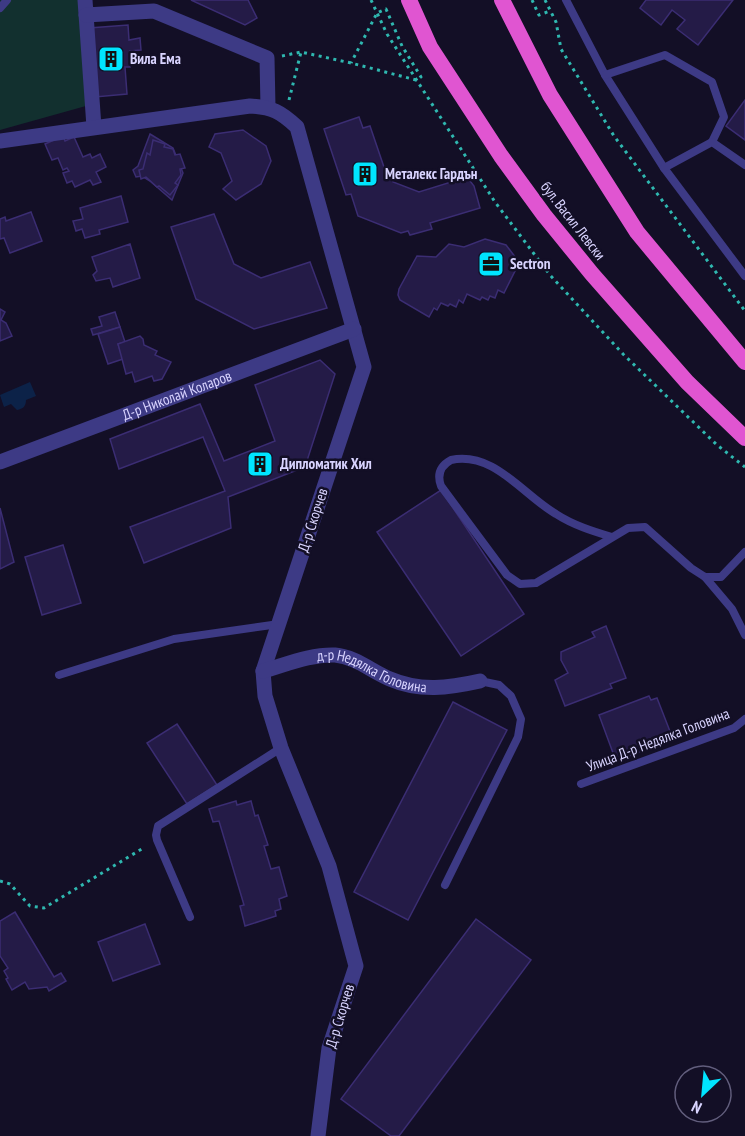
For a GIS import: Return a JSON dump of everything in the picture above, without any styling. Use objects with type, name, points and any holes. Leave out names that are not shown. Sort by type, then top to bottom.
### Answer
[{"type":"highway","name":"бул. Васил Левски","points":[[409,0],[430,46],[501,156],[544,214],[592,274],[687,382],[745,438]]},
{"type":"highway","points":[[502,0],[550,95],[637,232],[745,362]]},
{"type":"street","points":[[94,127],[85,8],[154,11],[267,58],[268,107]]},
{"type":"street","name":"Д-р Скорчев","points":[[0,141],[250,106],[268,107],[285,116],[297,127],[364,367],[263,671],[265,696],[281,748],[329,866],[356,966],[329,1048],[318,1136]]},
{"type":"street","name":"Д-р Николай Коларов","points":[[0,462],[354,329]]},
{"type":"street","name":"д-р Недялка Головина","points":[[263,671],[314,657],[334,655],[352,659],[389,679],[413,687],[454,687],[480,681]]},
{"type":"lane","points":[[0,8],[8,0]]},
{"type":"lane","points":[[567,2],[605,75],[664,168],[745,276]]},
{"type":"lane","points":[[605,75],[665,55],[712,82],[724,117],[712,142],[664,168]]},
{"type":"lane","points":[[712,142],[745,165]]},
{"type":"lane","points":[[612,537],[580,527],[554,513],[500,471],[479,462],[451,460],[440,470],[441,486],[507,575],[520,584],[536,583],[628,528],[645,527],[691,568],[705,577],[732,609],[745,635]]},
{"type":"lane","points":[[705,577],[721,577],[745,552]]},
{"type":"lane","points":[[59,675],[174,639],[279,624]]},
{"type":"lane","points":[[445,885],[518,737],[521,719],[511,696],[500,685],[480,681]]},
{"type":"lane","name":"Улица Д-р Недялка Головина","points":[[580,784],[734,728],[745,719]]},
{"type":"lane","points":[[190,917],[157,840],[156,831],[162,822],[281,748]]},
{"type":"path","points":[[371,0],[387,34],[495,202],[550,275],[623,354],[717,445],[745,467]]},
{"type":"path","points":[[532,0],[539,15],[567,2]]},
{"type":"path","points":[[545,0],[556,22],[561,49],[614,136],[697,250],[745,311]]},
{"type":"path","points":[[351,63],[377,14],[386,9],[402,46],[421,77],[417,80]]},
{"type":"path","points":[[267,58],[302,52],[417,80]]},
{"type":"path","points":[[285,116],[302,52]]},
{"type":"path","points":[[0,881],[10,884],[30,906],[44,908],[157,840]]},
{"type":"green space","points":[[0,0],[85,0],[93,104],[0,130]]},
{"type":"water","points":[[30,382],[36,396],[26,400],[25,406],[19,410],[11,404],[4,407],[0,395]]},
{"type":"building","points":[[191,0],[248,0],[257,18],[245,25]]},
{"type":"building","points":[[646,0],[733,0],[698,45],[677,29],[685,20],[672,10],[661,25],[640,8]]},
{"type":"building","name":"Вила Ема","points":[[128,25],[129,40],[140,38],[141,50],[130,51],[130,67],[125,67],[127,94],[95,97],[89,28]]},
{"type":"building","points":[[745,100],[745,140],[726,126]]},
{"type":"building","name":"Металекс Гардън","points":[[359,117],[363,128],[370,126],[385,170],[389,169],[393,182],[419,192],[467,177],[474,186],[480,208],[430,223],[432,229],[410,235],[408,231],[401,233],[358,216],[351,194],[346,195],[324,129]]},
{"type":"building","points":[[243,130],[266,146],[271,161],[261,184],[236,200],[223,189],[232,181],[221,153],[209,147],[215,134]]},
{"type":"building","points":[[150,134],[173,148],[183,173],[172,200],[150,181],[142,176],[136,177],[133,170],[138,166]]},
{"type":"building","points":[[63,136],[65,141],[74,137],[83,157],[90,154],[92,158],[100,154],[106,167],[96,172],[101,182],[93,185],[90,180],[75,187],[72,181],[67,183],[63,173],[69,171],[67,168],[63,170],[58,158],[52,160],[45,144]]},
{"type":"building","points":[[153,140],[165,144],[164,147],[173,149],[175,155],[180,154],[185,168],[180,169],[181,175],[175,183],[178,185],[170,195],[146,177],[141,179],[139,170],[143,169],[147,153],[150,155]]},
{"type":"building","points":[[121,196],[128,222],[99,230],[100,234],[85,238],[82,229],[76,231],[73,221],[83,219],[80,208]]},
{"type":"building","points":[[31,212],[42,241],[10,253],[4,238],[0,239],[0,219],[5,217],[6,221]]},
{"type":"building","points":[[214,214],[234,264],[261,278],[310,262],[327,308],[254,329],[196,299],[171,227]]},
{"type":"building","points":[[485,239],[506,245],[516,258],[516,269],[504,293],[498,290],[495,298],[490,296],[488,300],[482,297],[480,300],[467,294],[463,303],[459,300],[456,307],[441,303],[437,310],[434,308],[429,317],[400,300],[399,289],[417,256],[436,257],[449,244],[464,247]]},
{"type":"building","points":[[130,244],[140,278],[113,287],[110,278],[96,281],[93,275],[97,271],[92,257]]},
{"type":"building","points":[[0,309],[5,312],[1,320],[6,323],[12,336],[0,341]]},
{"type":"building","points":[[115,312],[120,327],[93,335],[91,329],[102,326],[99,317]]},
{"type":"building","points":[[120,327],[125,342],[118,344],[123,359],[108,364],[98,334]]},
{"type":"building","points":[[140,336],[144,345],[157,351],[155,355],[171,362],[162,379],[154,381],[152,376],[135,382],[132,372],[126,374],[118,344]]},
{"type":"building","name":"Дипломатик Хил","points":[[320,360],[335,374],[305,467],[228,497],[231,528],[144,563],[130,527],[225,491],[203,437],[119,469],[110,439],[200,404],[224,461],[275,441],[255,385]]},
{"type":"building","points":[[441,490],[524,614],[461,656],[377,532]]},
{"type":"building","points":[[0,508],[14,562],[0,569]]},
{"type":"building","points":[[63,545],[81,603],[42,615],[25,557]]},
{"type":"building","points":[[606,626],[626,678],[610,684],[612,688],[565,706],[555,680],[568,673],[561,660],[561,652],[595,637],[592,632]]},
{"type":"building","points":[[649,696],[651,700],[657,698],[673,739],[616,761],[599,715]]},
{"type":"building","points":[[453,702],[507,730],[408,920],[354,892]]},
{"type":"building","points":[[177,724],[217,785],[187,804],[147,743]]},
{"type":"building","points":[[236,801],[237,805],[251,801],[268,845],[264,846],[271,869],[279,867],[287,896],[279,899],[281,909],[275,911],[276,916],[245,926],[240,906],[244,905],[219,821],[213,822],[209,809]]},
{"type":"building","points":[[15,912],[54,977],[61,973],[66,981],[49,991],[47,987],[29,989],[25,982],[12,990],[6,979],[8,978],[4,971],[8,968],[0,956],[0,921]]},
{"type":"building","points":[[476,919],[531,960],[399,1136],[391,1136],[341,1099]]},
{"type":"building","points":[[145,924],[160,964],[113,981],[98,942]]},
{"type":"place","name":"Вила Ема","points":[[111,59]]},
{"type":"place","name":"Металекс Гардън","points":[[365,174]]},
{"type":"place","name":"Sectron","points":[[491,264]]},
{"type":"place","name":"Дипломатик Хил","points":[[260,464]]}]
